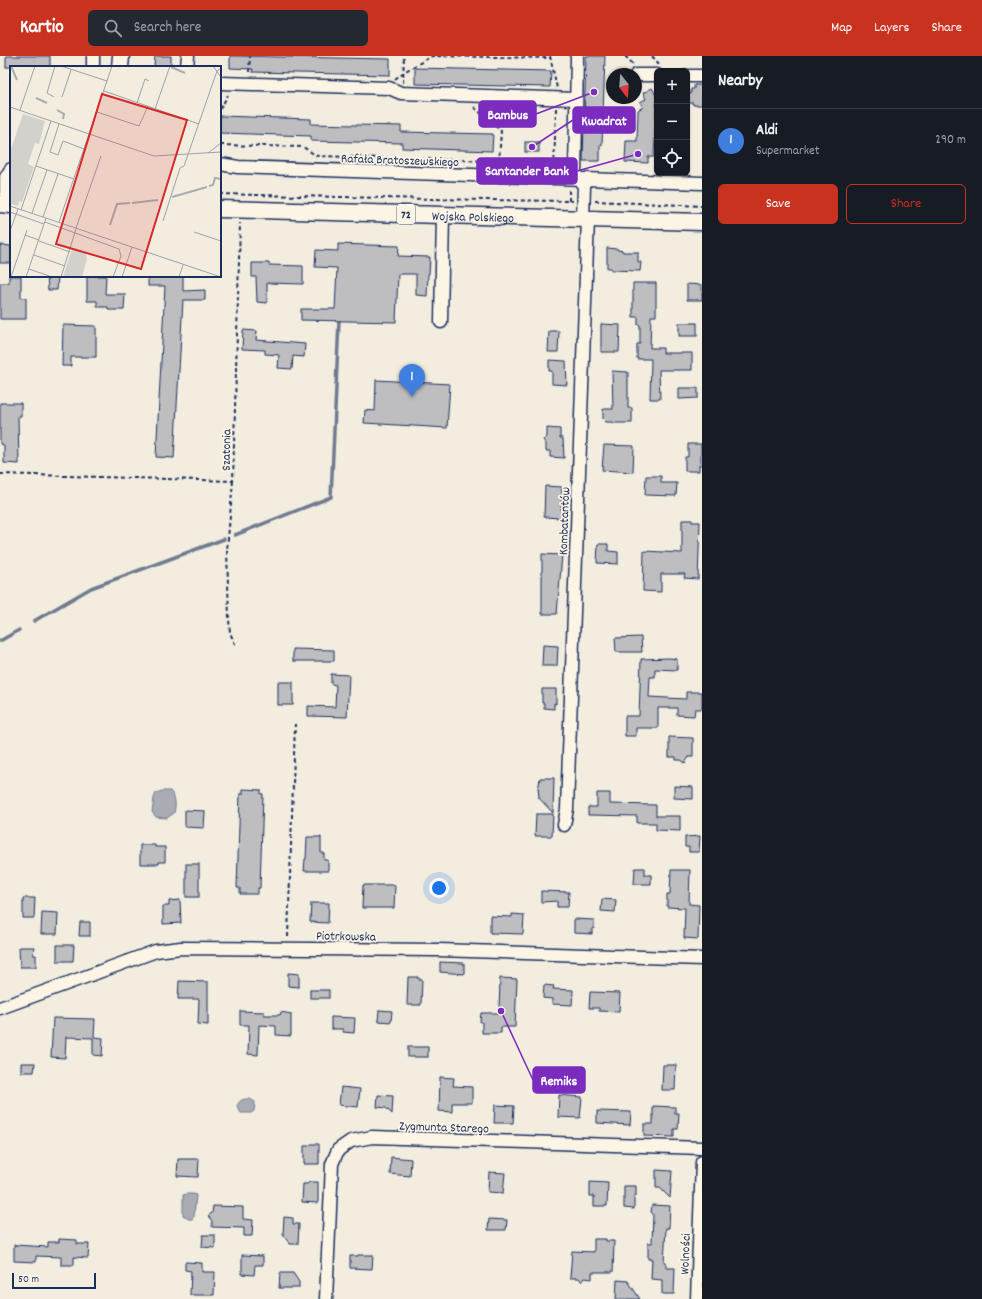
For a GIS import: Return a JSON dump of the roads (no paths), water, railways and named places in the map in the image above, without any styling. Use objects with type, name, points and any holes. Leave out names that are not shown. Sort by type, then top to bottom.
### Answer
[{"type":"main road","points":[[120,66],[121,56]]},
{"type":"main road","name":"Wojska Polskiego","points":[[221,209],[702,222]]},
{"type":"street","name":"Kombatantów","points":[[564,824],[567,809],[586,219],[584,186],[574,180],[578,56]]},
{"type":"street","points":[[642,75],[654,75]]},
{"type":"street","points":[[690,76],[702,76]]},
{"type":"street","points":[[221,82],[389,88],[401,93],[576,99]]},
{"type":"street","name":"Rafała Bratoszewskiego","points":[[221,164],[238,167],[554,178],[574,180],[702,183]]},
{"type":"street","points":[[6,205],[6,177],[10,171]]},
{"type":"street","points":[[441,322],[443,215]]},
{"type":"street","name":"Piotrkowska","points":[[0,1008],[156,951],[167,949],[288,948],[475,950],[702,959]]},
{"type":"street","name":"Zygmunta Starego","points":[[326,1299],[332,1164],[338,1150],[351,1141],[372,1137],[702,1148]]},
{"type":"street","name":"Wolności","points":[[697,1299],[702,1162]]},
{"type":"waterway","points":[[235,535],[331,497],[339,321]]},
{"type":"waterway","points":[[34,621],[91,588],[224,539]]},
{"type":"waterway","points":[[0,641],[19,630]]},
{"type":"place","name":"Bambus","points":[[594,92]]},
{"type":"place","name":"Kwadrat","points":[[532,147]]},
{"type":"place","name":"Santander Bank","points":[[638,154]]},
{"type":"place","name":"Aldi","points":[[412,397]]},
{"type":"place","name":"Remiks","points":[[501,1011]]}]
